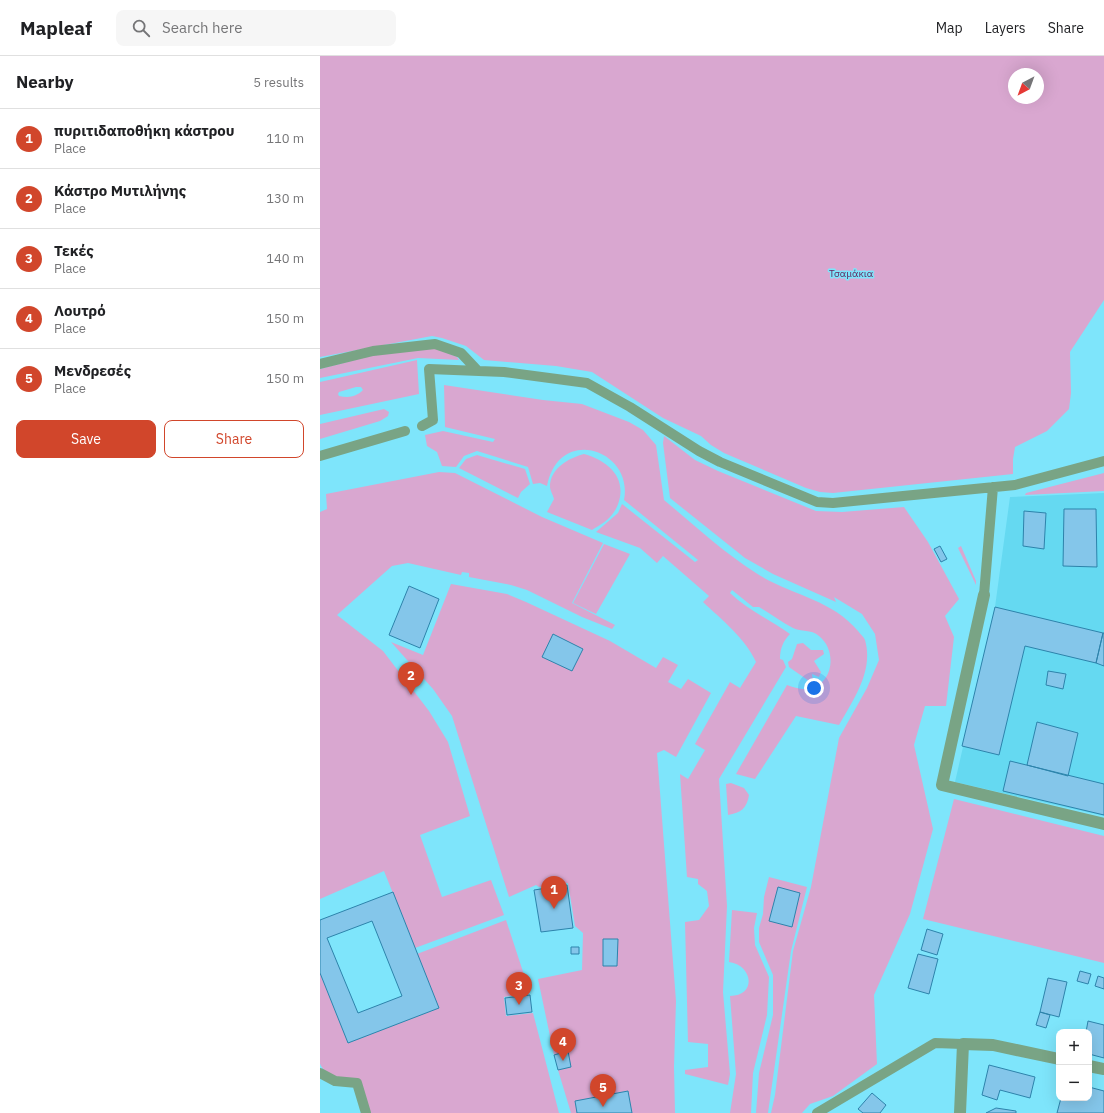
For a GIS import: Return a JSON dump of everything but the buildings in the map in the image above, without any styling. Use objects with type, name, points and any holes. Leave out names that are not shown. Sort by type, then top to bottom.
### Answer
[{"type":"street","points":[[984,594],[942,785],[1104,824]]},
{"type":"street","points":[[960,1113],[964,1044],[993,1045],[1056,1058]]},
{"type":"street","points":[[1092,1067],[1104,1069]]},
{"type":"lane","points":[[320,364],[373,351],[435,344],[461,353],[477,370]]},
{"type":"lane","points":[[422,426],[433,420],[429,369],[477,370],[552,377],[587,383],[630,407],[694,448],[720,462],[817,502],[832,503],[1014,485],[1104,461]]},
{"type":"lane","points":[[320,456],[405,431]]},
{"type":"lane","points":[[984,594],[993,487]]},
{"type":"lane","points":[[818,1113],[936,1043],[964,1044]]},
{"type":"lane","points":[[320,1073],[335,1081],[357,1083],[366,1113]]},
{"type":"shaded area","points":[[1104,493],[1104,816],[955,782],[995,607],[1010,497]]},
{"type":"green space","name":"Τσαμάκια","points":[[320,56],[1104,56],[1104,300],[1070,352],[1071,393],[1069,409],[1047,431],[1015,447],[1013,474],[833,493],[820,492],[806,488],[724,453],[711,445],[701,436],[663,418],[592,372],[556,366],[484,360],[466,346],[432,336],[320,357]]},
{"type":"green space","points":[[433,347],[457,357],[459,360],[418,358],[320,378],[320,369],[374,355]]},
{"type":"green space","points":[[417,360],[419,394],[320,415],[320,382]],"holes":[[[361,387],[363,390],[352,396],[346,397],[339,396],[338,394],[339,392]]]},
{"type":"green space","points":[[444,385],[543,400],[582,404],[629,422],[643,430],[656,445],[664,500],[744,565],[769,580],[823,604],[836,612],[848,620],[865,640],[867,663],[861,685],[839,725],[796,716],[755,779],[736,774],[787,685],[805,689],[816,686],[823,681],[827,674],[830,667],[830,658],[829,650],[825,642],[816,634],[793,628],[759,607],[753,607],[732,590],[730,593],[752,610],[790,634],[784,642],[780,655],[780,659],[783,660],[786,667],[719,779],[727,906],[723,992],[730,1074],[728,1085],[685,1074],[685,1070],[708,1067],[708,1044],[688,1042],[685,922],[699,920],[709,906],[707,891],[698,884],[698,879],[687,877],[680,774],[688,779],[705,750],[695,744],[730,682],[740,688],[756,662],[746,645],[739,637],[703,602],[709,596],[663,556],[657,563],[640,548],[596,532],[618,513],[622,504],[695,562],[698,560],[624,500],[624,482],[618,468],[607,457],[594,451],[579,450],[566,455],[554,467],[547,486],[540,483],[533,484],[528,467],[477,451],[464,456],[456,467],[442,466],[437,452],[427,446],[425,435],[443,431],[493,442],[495,439],[445,427]]},
{"type":"green space","points":[[384,409],[389,412],[388,416],[380,421],[320,439],[320,424]]},
{"type":"green space","points":[[664,436],[695,460],[718,471],[816,511],[842,512],[904,507],[928,542],[959,599],[945,616],[954,637],[946,706],[925,706],[914,745],[933,829],[910,914],[874,995],[877,1064],[833,1096],[810,1104],[802,1113],[771,1113],[775,1095],[793,951],[811,887],[839,738],[867,688],[879,660],[875,634],[862,614],[834,597],[836,602],[773,574],[745,558],[670,498],[663,443]]},
{"type":"green space","points":[[584,454],[606,464],[616,475],[619,481],[620,489],[619,501],[612,515],[592,530],[547,512],[554,499],[550,490],[553,474],[567,461]]},
{"type":"green space","points":[[477,455],[525,469],[530,484],[521,492],[518,498],[459,468],[466,459]]},
{"type":"green space","points":[[439,472],[455,473],[542,517],[603,543],[572,603],[615,625],[612,629],[582,617],[527,590],[511,585],[469,577],[469,573],[462,572],[461,575],[408,563],[392,566],[337,615],[383,651],[429,711],[448,742],[470,816],[420,835],[442,897],[491,880],[504,915],[415,948],[384,871],[320,899],[320,512],[327,509],[326,494]]},
{"type":"green space","points":[[1104,473],[1104,491],[1025,495],[1026,493]]},
{"type":"green space","points":[[604,544],[630,554],[596,614],[573,603]]},
{"type":"green space","points":[[961,546],[976,581],[976,585],[958,548]]},
{"type":"green space","points":[[451,584],[507,594],[610,641],[656,668],[663,657],[678,665],[668,682],[681,689],[688,679],[711,693],[676,757],[664,750],[657,753],[676,1001],[674,1067],[675,1113],[632,1113],[628,1091],[575,1101],[577,1113],[571,1113],[558,1070],[571,1067],[568,1052],[554,1055],[538,979],[582,970],[583,933],[575,926],[568,883],[539,887],[536,885],[509,897],[452,716],[433,689],[391,642],[423,655]]},
{"type":"green space","points":[[803,643],[811,650],[823,650],[824,654],[814,661],[821,672],[819,677],[812,674],[813,681],[809,681],[789,667],[788,662],[792,659],[797,644]]},
{"type":"green space","points":[[731,783],[744,788],[749,795],[747,803],[743,809],[728,815],[726,784]]},
{"type":"green space","points":[[954,799],[1104,836],[1104,963],[923,919]]},
{"type":"green space","points":[[769,877],[807,887],[791,951],[768,1113],[756,1113],[759,1073],[773,1015],[773,975],[759,942],[759,928],[763,914],[764,897]]},
{"type":"green space","points":[[732,910],[757,913],[754,928],[755,945],[769,977],[767,1015],[753,1073],[751,1113],[730,1113],[736,1074],[730,996],[739,995],[745,991],[749,980],[743,969],[737,964],[729,962]]},
{"type":"green space","points":[[506,920],[530,993],[504,997],[506,1016],[533,1013],[559,1113],[369,1113],[360,1080],[332,1075],[323,1069],[320,1064],[320,973],[348,1043],[439,1008],[417,954]]},
{"type":"place","name":"Κάστρο Μυτιλήνης","points":[[411,695]]},
{"type":"place","name":"πυριτιδαποθήκη κάστρου","points":[[554,909]]},
{"type":"place","name":"Τεκές","points":[[519,1005]]},
{"type":"place","name":"Λουτρό","points":[[563,1061]]},
{"type":"place","name":"Μενδρεσές","points":[[603,1107]]}]
